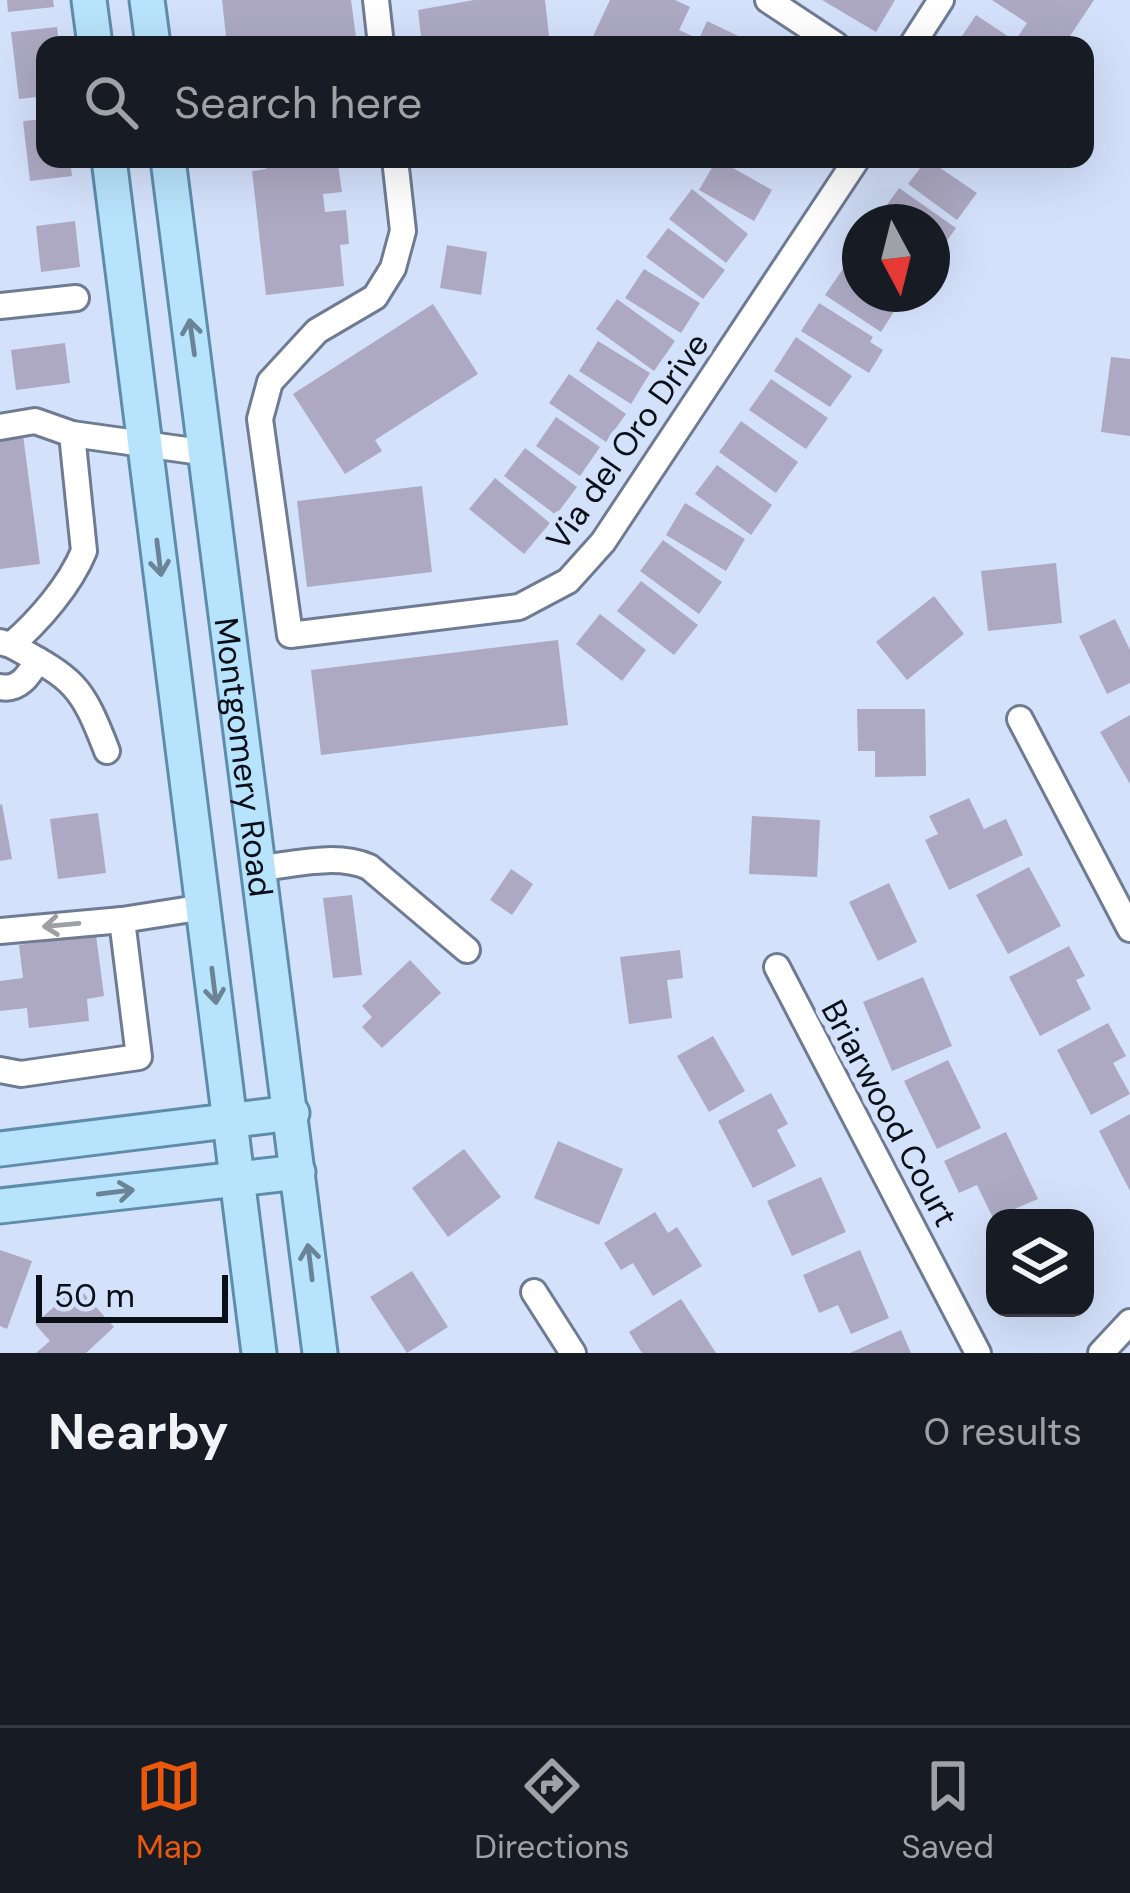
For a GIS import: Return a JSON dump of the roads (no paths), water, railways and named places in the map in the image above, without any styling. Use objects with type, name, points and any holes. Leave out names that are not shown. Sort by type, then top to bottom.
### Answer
[{"type":"main road","points":[[89,0],[94,36]]},
{"type":"main road","points":[[147,0],[152,36]]},
{"type":"main road","name":"Montgomery Road","points":[[110,168],[259,1353]]},
{"type":"main road","name":"Montgomery Road","points":[[169,168],[320,1353]]},
{"type":"main road","points":[[0,1149],[292,1113]]},
{"type":"main road","points":[[0,1206],[298,1172]]},
{"type":"street","points":[[376,0],[380,36]]},
{"type":"street","points":[[768,0],[822,36]]},
{"type":"street","points":[[918,36],[941,0]]},
{"type":"street","name":"Via del Oro Drive","points":[[395,168],[403,231],[393,268],[375,297],[317,331],[270,382],[260,419],[290,635],[519,607],[568,581],[603,542],[851,168]]},
{"type":"street","points":[[0,306],[76,298]]},
{"type":"street","points":[[0,427],[35,421],[72,434],[208,453]]},
{"type":"street","points":[[72,434],[84,551],[77,568],[6,644],[61,673],[86,699],[107,751]]},
{"type":"street","points":[[0,687],[16,686],[38,660]]},
{"type":"street","points":[[1020,719],[1130,929]]},
{"type":"street","points":[[261,868],[343,860],[369,866],[467,950]]},
{"type":"street","points":[[0,931],[204,907]]},
{"type":"street","points":[[0,1070],[21,1074],[139,1057],[122,920]]},
{"type":"street","name":"Briarwood Court","points":[[777,967],[978,1353]]},
{"type":"street","points":[[534,1292],[573,1353]]},
{"type":"street","points":[[1101,1353],[1130,1322]]}]
